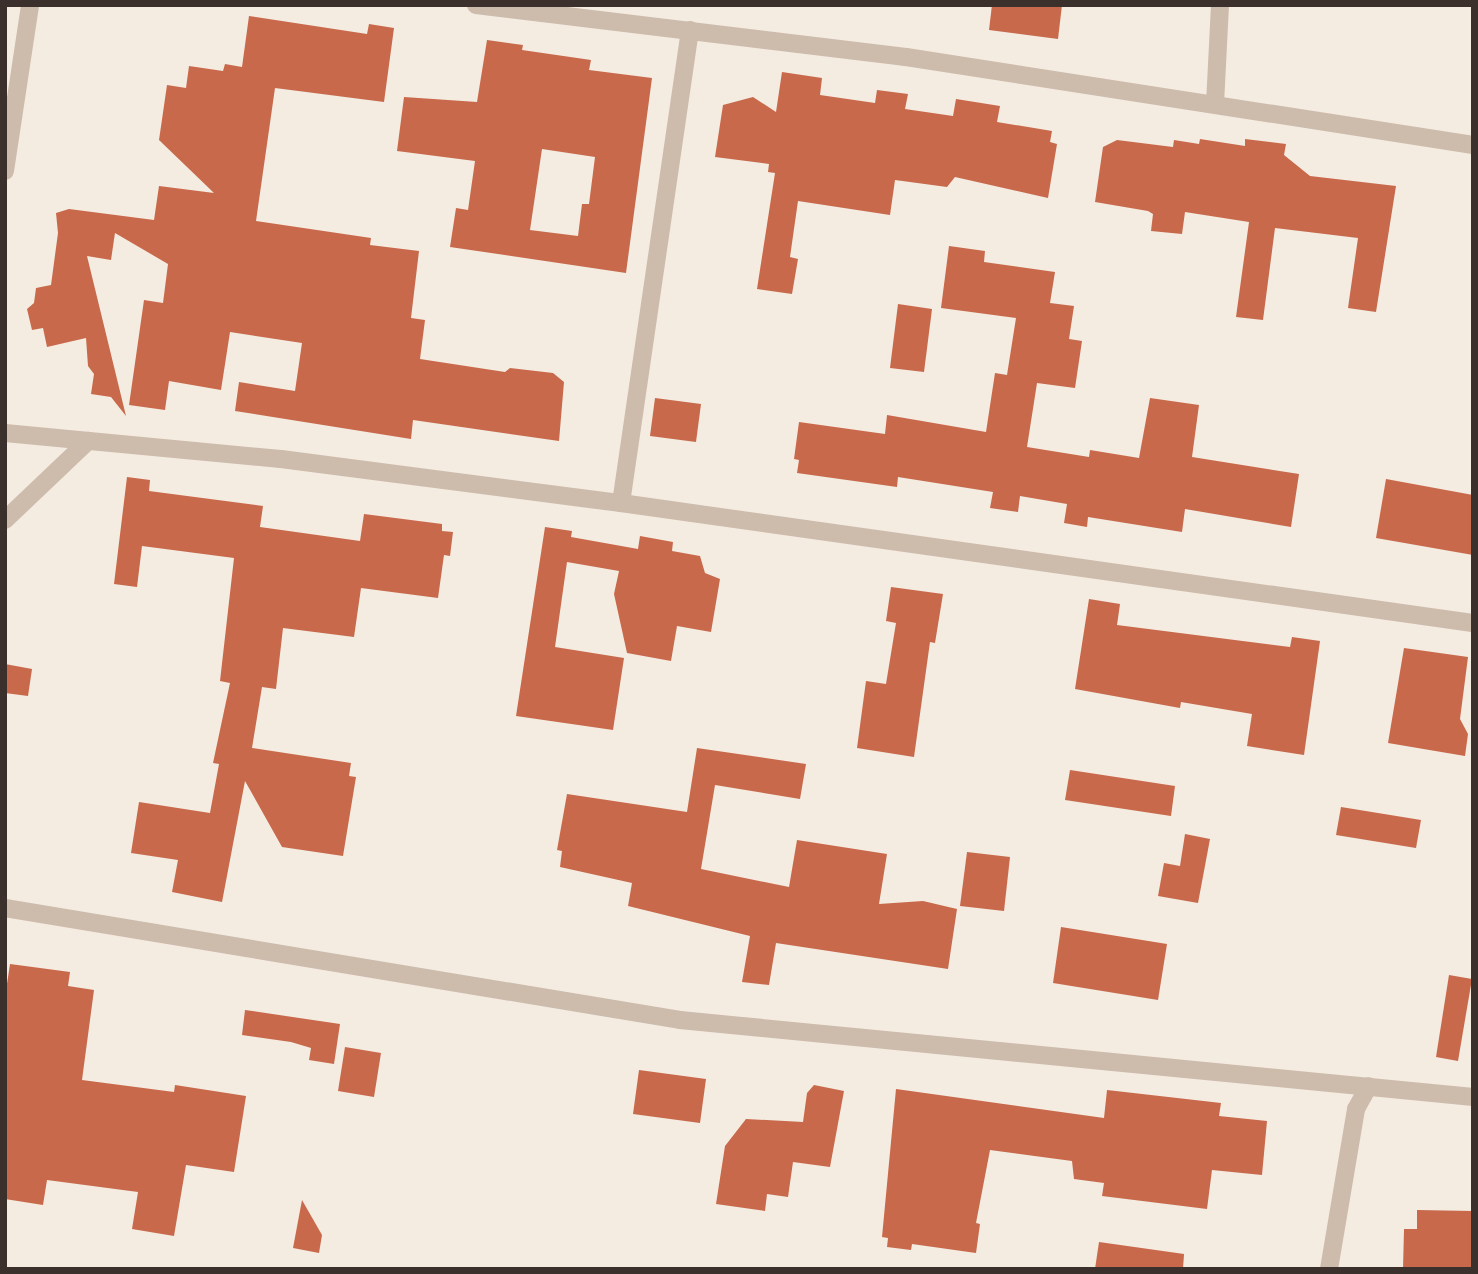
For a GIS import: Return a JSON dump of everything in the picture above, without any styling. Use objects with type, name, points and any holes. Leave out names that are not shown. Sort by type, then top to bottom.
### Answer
[{"type":"street","points":[[5,171],[30,5]]},
{"type":"street","points":[[476,5],[906,57],[1473,145]]},
{"type":"street","points":[[1215,104],[1220,5]]},
{"type":"street","points":[[621,503],[690,30]]},
{"type":"street","points":[[5,433],[281,459],[621,503],[1473,623]]},
{"type":"street","points":[[5,520],[88,441]]},
{"type":"street","points":[[5,908],[680,1020],[1473,1097]]},
{"type":"street","points":[[1329,1269],[1356,1110],[1369,1086]]},
{"type":"building","points":[[992,5],[1062,5],[1058,39],[989,30]]},
{"type":"building","points":[[249,16],[367,34],[369,24],[394,28],[384,102],[275,88],[256,221],[371,238],[370,245],[419,251],[411,318],[425,320],[420,359],[505,372],[510,368],[553,373],[564,382],[559,441],[413,420],[411,439],[235,411],[239,382],[295,391],[302,343],[230,332],[221,390],[169,381],[165,410],[129,405],[144,300],[163,303],[168,264],[115,233],[111,260],[87,256],[126,416],[111,397],[91,394],[94,374],[88,366],[86,338],[47,347],[43,328],[32,330],[27,309],[34,303],[36,288],[51,285],[58,233],[56,213],[69,209],[154,220],[159,186],[214,193],[159,140],[167,85],[186,88],[189,66],[223,71],[225,64],[242,67]]},
{"type":"building","points":[[487,40],[523,45],[522,50],[591,60],[589,70],[652,78],[626,273],[450,247],[456,208],[468,210],[475,161],[397,151],[404,97],[477,102]],"holes":[[[542,149],[595,157],[589,204],[582,204],[578,236],[530,230]]]},
{"type":"building","points":[[782,72],[822,78],[820,95],[875,103],[877,90],[908,94],[905,109],[953,116],[956,99],[1000,106],[997,122],[1052,131],[1050,142],[1057,144],[1048,198],[955,177],[947,187],[895,180],[890,215],[798,201],[790,257],[798,259],[792,294],[757,289],[775,173],[768,172],[769,164],[715,157],[723,105],[753,97],[776,112]]},
{"type":"building","points":[[1200,139],[1245,146],[1245,139],[1286,144],[1284,155],[1310,176],[1396,186],[1376,312],[1348,308],[1358,238],[1275,228],[1263,320],[1236,317],[1249,222],[1185,212],[1182,234],[1151,231],[1153,214],[1148,211],[1095,202],[1103,147],[1117,140],[1173,147],[1174,140],[1199,144]]},
{"type":"building","points":[[949,246],[985,251],[984,262],[1055,272],[1050,303],[1074,306],[1069,339],[1082,341],[1075,388],[1037,383],[1027,447],[1089,457],[1090,450],[1139,458],[1150,398],[1199,405],[1192,457],[1299,474],[1291,527],[1185,509],[1182,532],[1088,517],[1087,527],[1064,523],[1067,504],[1020,496],[1018,512],[990,508],[993,492],[898,477],[897,487],[797,473],[799,460],[794,459],[799,422],[885,434],[887,415],[986,432],[995,373],[1007,375],[1016,318],[941,308]]},
{"type":"building","points":[[898,304],[932,309],[924,372],[890,368]]},
{"type":"building","points":[[655,398],[701,404],[696,442],[650,436]]},
{"type":"building","points":[[127,477],[150,480],[149,491],[263,506],[260,527],[360,541],[364,514],[442,524],[442,531],[453,532],[450,556],[444,555],[438,598],[361,588],[354,637],[283,628],[276,689],[262,687],[252,748],[351,763],[349,776],[356,777],[343,856],[282,847],[245,781],[222,902],[172,892],[178,860],[131,853],[139,802],[210,813],[219,764],[213,763],[230,683],[220,681],[234,558],[142,546],[137,587],[114,584]]},
{"type":"building","points":[[1386,479],[1473,495],[1473,555],[1376,538]]},
{"type":"building","points":[[545,527],[572,531],[571,537],[638,549],[640,536],[673,542],[672,551],[700,556],[705,573],[720,579],[711,632],[677,626],[671,661],[627,653],[614,594],[619,571],[567,562],[555,647],[624,658],[613,730],[516,716]]},
{"type":"building","points":[[891,587],[943,594],[935,643],[930,642],[914,757],[857,748],[866,681],[886,684],[896,623],[886,621]]},
{"type":"building","points":[[1089,599],[1120,604],[1117,625],[1290,647],[1292,637],[1320,641],[1304,755],[1247,746],[1252,714],[1181,702],[1180,708],[1075,689]]},
{"type":"building","points":[[1404,648],[1468,657],[1460,719],[1468,734],[1465,756],[1388,743]]},
{"type":"building","points":[[5,664],[32,669],[28,696],[5,693]]},
{"type":"building","points":[[697,748],[806,764],[800,799],[715,785],[701,869],[789,887],[797,840],[887,854],[879,904],[923,901],[957,909],[948,969],[776,943],[769,985],[742,982],[750,936],[628,906],[632,883],[560,867],[562,851],[557,850],[567,794],[687,812]]},
{"type":"building","points":[[1070,770],[1175,786],[1171,816],[1065,800]]},
{"type":"building","points":[[1341,807],[1421,820],[1416,848],[1336,835]]},
{"type":"building","points":[[1185,834],[1210,839],[1198,903],[1158,896],[1164,863],[1180,866]]},
{"type":"building","points":[[967,852],[1010,857],[1004,911],[960,906]]},
{"type":"building","points":[[1061,927],[1167,944],[1158,1000],[1053,983]]},
{"type":"building","points":[[10,964],[70,972],[68,986],[94,990],[82,1080],[174,1092],[175,1085],[246,1096],[234,1172],[186,1165],[174,1236],[132,1229],[138,1192],[47,1180],[43,1205],[5,1199],[5,997]]},
{"type":"building","points":[[1449,975],[1472,979],[1458,1061],[1436,1057]]},
{"type":"building","points":[[245,1010],[340,1024],[334,1064],[309,1060],[311,1048],[291,1042],[242,1035]]},
{"type":"building","points":[[345,1047],[381,1053],[374,1097],[338,1091]]},
{"type":"building","points":[[639,1070],[706,1079],[700,1123],[633,1114]]},
{"type":"building","points":[[814,1085],[844,1091],[830,1167],[793,1162],[788,1197],[767,1194],[765,1211],[716,1204],[725,1146],[746,1119],[803,1122],[807,1093]]},
{"type":"building","points":[[896,1089],[1104,1118],[1107,1090],[1221,1103],[1219,1116],[1267,1121],[1262,1175],[1212,1170],[1207,1209],[1102,1196],[1104,1183],[1074,1179],[1072,1161],[990,1150],[976,1223],[980,1224],[976,1253],[912,1244],[911,1250],[887,1247],[888,1238],[882,1237]]},
{"type":"building","points":[[302,1200],[322,1235],[319,1253],[293,1248]]},
{"type":"building","points":[[1417,1210],[1473,1211],[1473,1269],[1403,1269],[1404,1229],[1417,1229]]},
{"type":"building","points":[[1099,1242],[1184,1254],[1183,1269],[1095,1269]]}]
